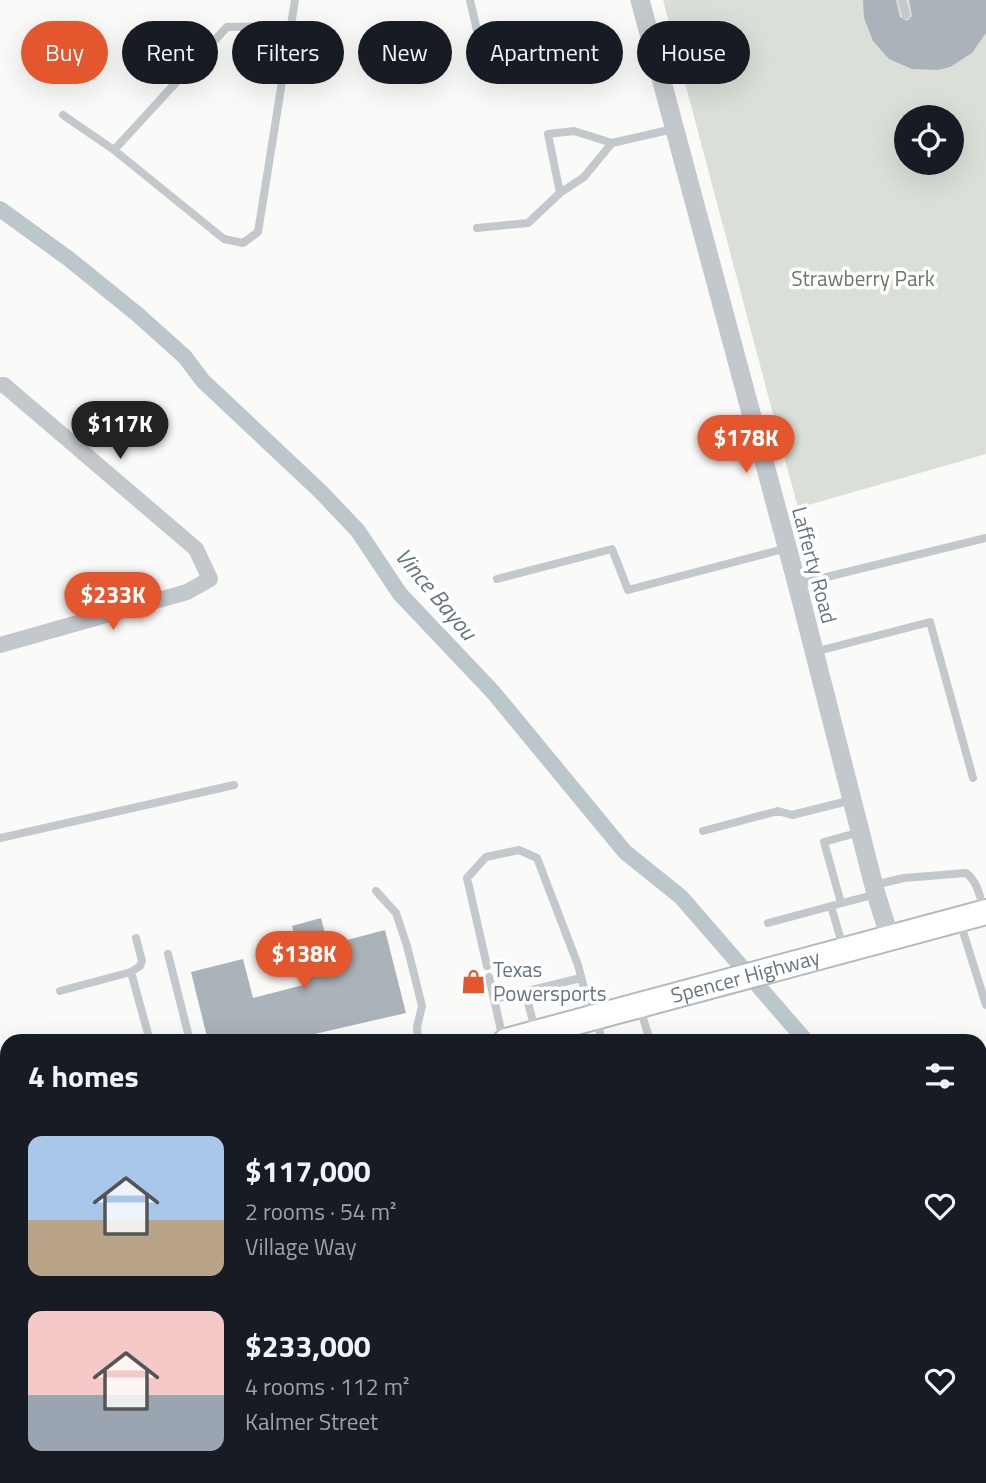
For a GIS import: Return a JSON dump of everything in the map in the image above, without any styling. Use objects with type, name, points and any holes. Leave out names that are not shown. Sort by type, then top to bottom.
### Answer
[{"type":"main road","name":"Spencer Highway","points":[[532,1034],[985,912]]},
{"type":"street","name":"Lafferty Road","points":[[640,0],[890,938]]},
{"type":"street","points":[[0,385],[4,385],[196,549],[210,579],[187,592],[0,645]]},
{"type":"lane","points":[[292,21],[295,0]]},
{"type":"lane","points":[[470,0],[475,21]]},
{"type":"lane","points":[[902,0],[906,15]]},
{"type":"lane","points":[[114,150],[227,27],[232,27]]},
{"type":"lane","points":[[63,115],[114,150],[224,239],[243,243],[258,232],[282,84]]},
{"type":"lane","points":[[560,193],[548,134],[574,131],[612,143],[673,129]]},
{"type":"lane","points":[[477,228],[528,223],[560,193],[584,177],[612,143]]},
{"type":"lane","points":[[797,584],[986,538]]},
{"type":"lane","points":[[497,579],[612,550],[628,590],[787,548]]},
{"type":"lane","points":[[814,652],[930,622],[973,778]]},
{"type":"lane","points":[[0,838],[234,785]]},
{"type":"lane","points":[[703,831],[778,811],[792,815],[852,800]]},
{"type":"lane","points":[[841,904],[824,842],[860,832]]},
{"type":"lane","points":[[487,966],[467,878],[486,857],[519,850],[537,858],[600,1034]]},
{"type":"lane","points":[[768,923],[841,904],[904,878],[966,873],[977,886],[985,912]]},
{"type":"lane","points":[[376,891],[396,913],[407,946],[422,1006],[418,1034]]},
{"type":"lane","points":[[831,906],[844,950]]},
{"type":"lane","points":[[960,919],[986,1005]]},
{"type":"lane","points":[[60,991],[131,972],[140,966],[142,961],[136,938]]},
{"type":"lane","points":[[168,954],[188,1034]]},
{"type":"lane","points":[[131,972],[148,1034]]},
{"type":"lane","points":[[489,977],[503,1034]]},
{"type":"lane","points":[[494,999],[581,978]]},
{"type":"lane","points":[[525,991],[536,1033]]},
{"type":"lane","points":[[640,1005],[648,1034]]},
{"type":"green space","name":"Strawberry Park","points":[[663,0],[986,0],[986,454],[798,508],[685,84],[750,84],[750,21],[669,21]]},
{"type":"building","points":[[863,0],[896,0],[900,17],[907,21],[912,16],[909,0],[986,0],[986,33],[972,53],[950,67],[938,70],[912,69],[889,59],[873,41],[864,18]]},
{"type":"building","points":[[321,918],[328,945],[385,930],[406,1013],[314,1034],[206,1034],[191,972],[243,959],[253,998],[307,984],[292,926]]},
{"type":"waterway","name":"Vince Bayou","points":[[0,209],[69,259],[137,314],[185,357],[203,381],[321,492],[358,531],[400,594],[493,692],[625,852],[681,897],[800,1034]]},
{"type":"place","name":"Texas Powersports","points":[[473,982]]}]
